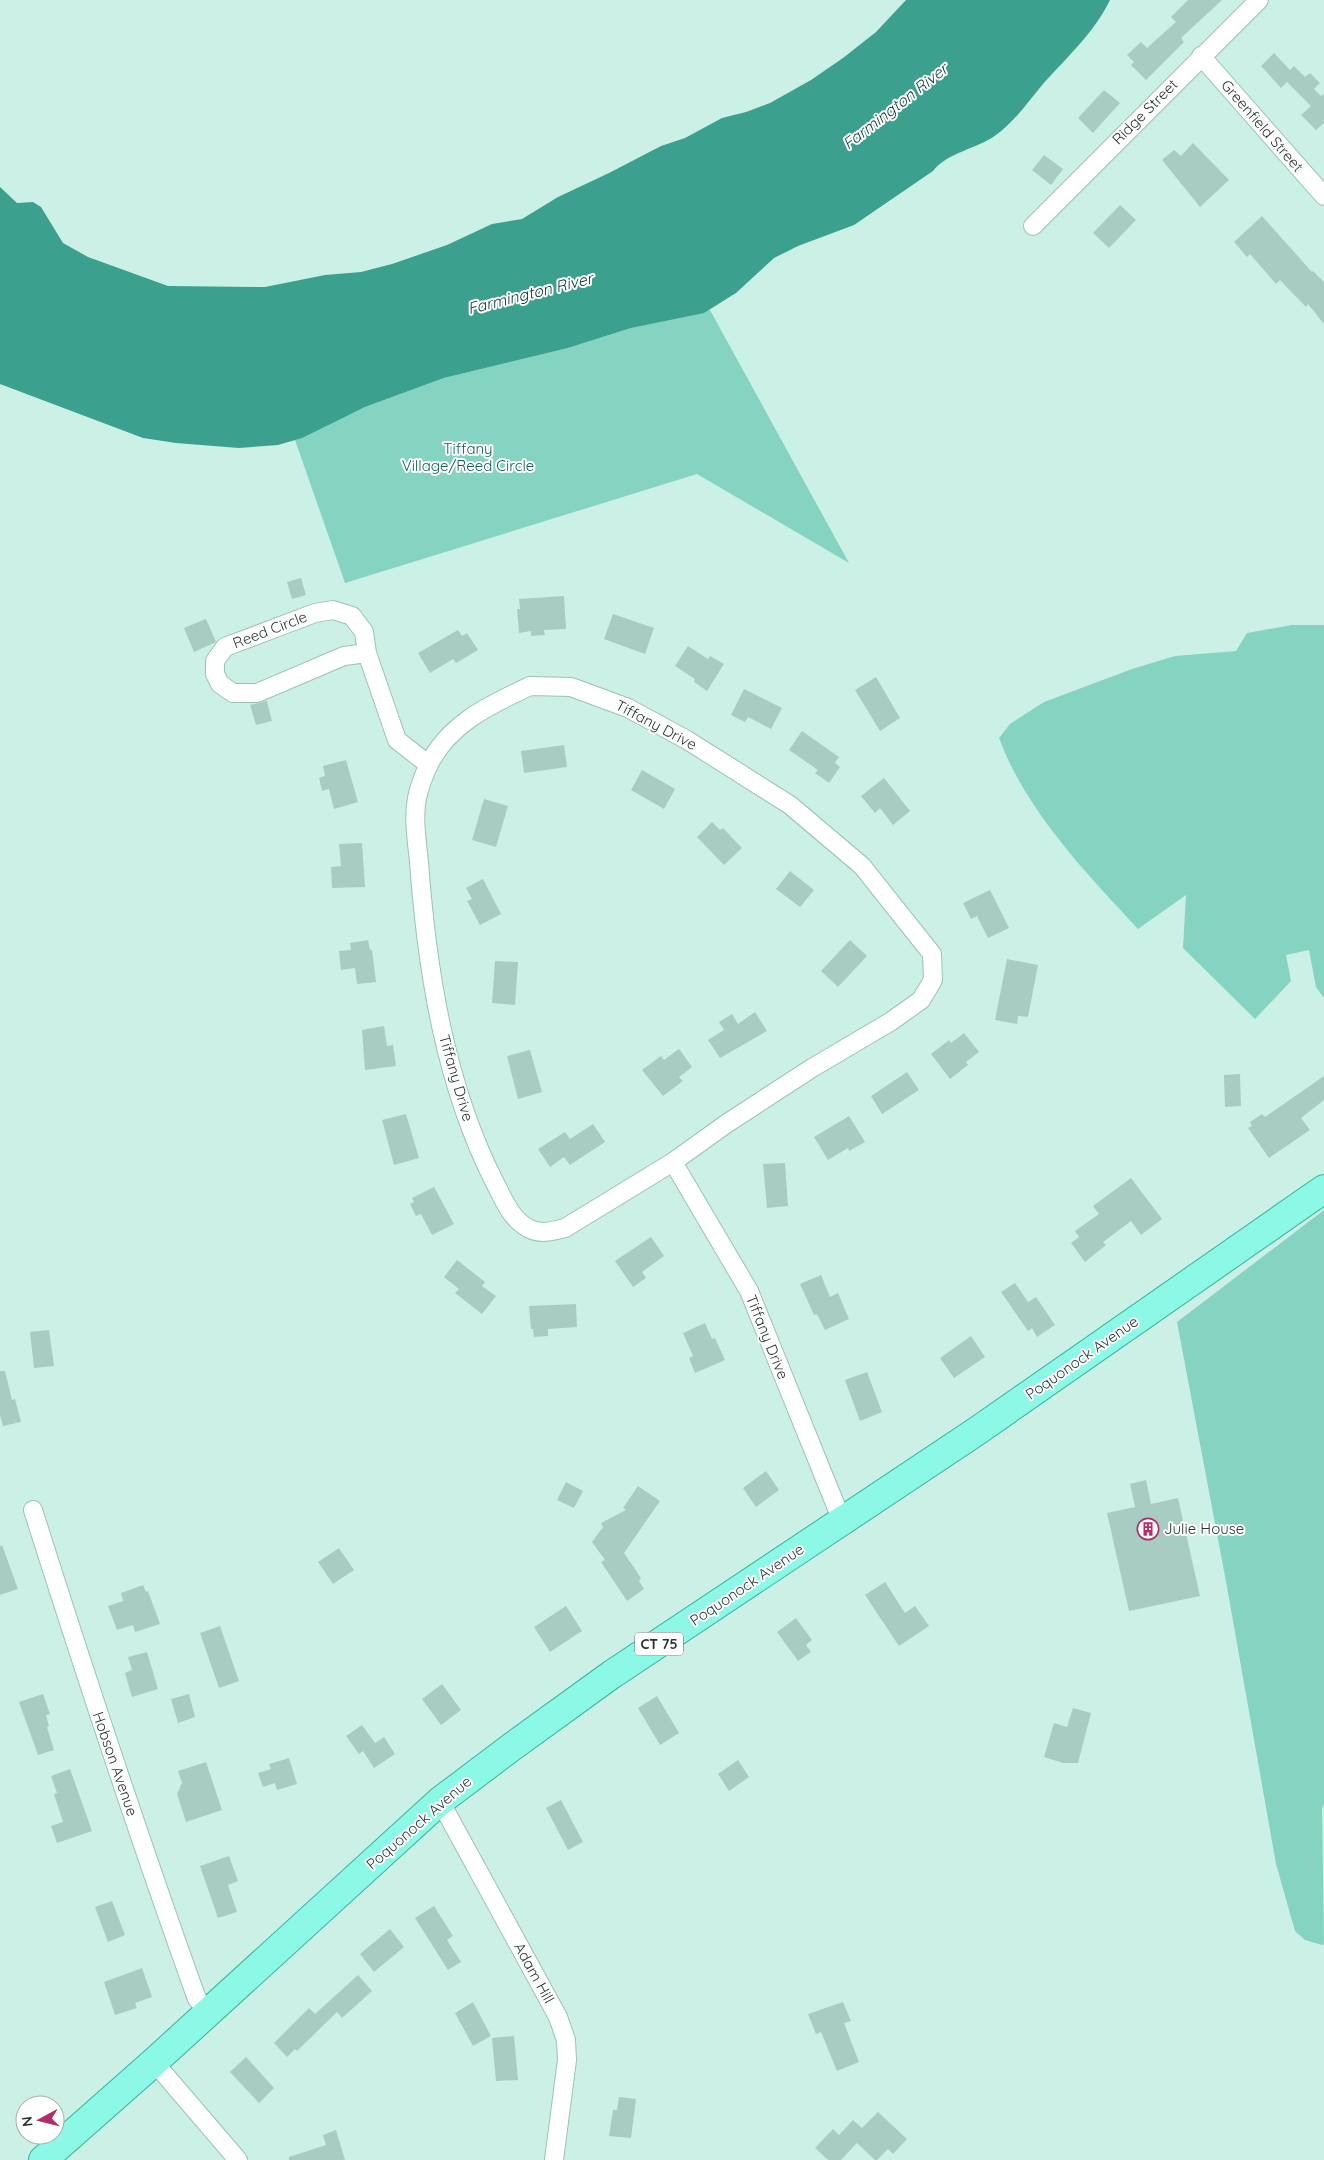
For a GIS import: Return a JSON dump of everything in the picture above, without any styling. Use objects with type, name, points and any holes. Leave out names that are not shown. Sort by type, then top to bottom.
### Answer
[{"type":"main road","name":"Poquonock Avenue","points":[[43,2160],[154,2062],[440,1801],[512,1746],[611,1675],[976,1431],[1324,1189]]},
{"type":"street","name":"Ridge Street","points":[[1033,226],[1258,0]]},
{"type":"street","name":"Greenfield Street","points":[[1201,56],[1324,196]]},
{"type":"street","name":"Reed Circle","points":[[367,653],[344,656],[257,693],[234,694],[220,684],[215,674],[215,661],[225,647],[315,613],[333,610],[352,616],[364,632],[367,653],[397,740],[429,765]]},
{"type":"street","name":"Tiffany Drive","points":[[530,686],[572,687],[628,708],[687,740],[790,805],[862,866],[932,954],[933,980],[921,1000],[890,1022],[812,1068],[726,1124],[673,1162],[565,1228],[548,1233],[529,1229],[511,1214],[472,1132],[436,1006],[423,917],[416,830],[417,798],[429,765],[441,746],[469,717],[530,686]]},
{"type":"street","name":"Tiffany Drive","points":[[673,1162],[749,1291],[842,1521]]},
{"type":"street","name":"Hobson Avenue","points":[[33,1510],[97,1713],[162,1901],[197,2000],[208,2011]]},
{"type":"street","name":"Adam Hill","points":[[440,1801],[558,2017],[566,2040],[567,2060],[554,2160]]},
{"type":"street","points":[[154,2062],[238,2160]]},
{"type":"green space","name":"Tiffany Village/Reed Circle","points":[[710,310],[849,563],[697,474],[345,583],[295,440],[365,407],[444,378],[568,348],[631,328]]},
{"type":"green space","points":[[1292,625],[1324,625],[1324,998],[1316,987],[1309,950],[1286,955],[1291,981],[1255,1019],[1183,948],[1186,895],[1138,929],[1078,863],[1041,816],[1011,765],[999,738],[1010,724],[1044,702],[1132,669],[1175,656],[1236,651],[1247,633]]},
{"type":"green space","points":[[1324,1210],[1324,1804],[1322,1808],[1324,1944],[1322,1945],[1305,1940],[1295,1931],[1276,1864],[1227,1587],[1177,1322]]},
{"type":"water","name":"Farmington River","points":[[906,0],[1110,0],[1104,12],[1080,44],[1016,117],[996,135],[946,159],[933,171],[854,225],[798,246],[774,258],[736,293],[704,313],[631,328],[568,348],[444,378],[365,407],[302,438],[278,445],[239,448],[176,443],[143,438],[0,384],[0,187],[17,203],[33,202],[41,207],[63,243],[88,257],[168,286],[265,287],[325,275],[361,272],[392,264],[447,245],[492,224],[522,219],[558,197],[661,146],[685,138],[722,118],[770,103],[811,80],[843,58],[876,32]]},
{"type":"building","points":[[1188,0],[1222,0],[1181,38],[1184,42],[1146,80],[1131,65],[1134,62],[1127,55],[1141,42],[1147,48],[1176,22],[1171,17]]},
{"type":"building","points":[[1274,53],[1290,70],[1294,66],[1305,77],[1310,73],[1320,83],[1314,89],[1321,96],[1324,94],[1324,123],[1316,130],[1301,115],[1311,106],[1287,82],[1281,88],[1261,66]]},
{"type":"building","points":[[1104,90],[1120,103],[1093,133],[1078,118]]},
{"type":"building","points":[[1193,143],[1229,180],[1200,207],[1162,160],[1174,150],[1181,156]]},
{"type":"building","points":[[1044,155],[1063,169],[1051,185],[1032,170]]},
{"type":"building","points":[[1120,205],[1136,220],[1109,248],[1093,233]]},
{"type":"building","points":[[1262,216],[1312,272],[1324,282],[1324,324],[1308,304],[1306,307],[1280,280],[1276,284],[1250,254],[1247,257],[1234,242]]},
{"type":"building","points":[[301,578],[306,595],[292,599],[287,582]]},
{"type":"building","points":[[564,596],[566,629],[544,630],[545,635],[531,636],[531,631],[519,633],[517,609],[520,609],[519,599]]},
{"type":"building","points":[[613,614],[654,628],[645,654],[604,639]]},
{"type":"building","points":[[206,619],[216,642],[194,652],[184,628]]},
{"type":"building","points":[[458,630],[462,636],[467,633],[478,650],[456,663],[453,659],[430,673],[418,653]]},
{"type":"building","points":[[688,646],[708,659],[710,656],[724,664],[707,691],[694,682],[695,679],[675,666]]},
{"type":"building","points":[[876,677],[900,718],[880,731],[855,690]]},
{"type":"building","points":[[744,689],[782,708],[771,729],[748,717],[745,722],[731,715]]},
{"type":"building","points":[[267,701],[272,721],[256,725],[250,705]]},
{"type":"building","points":[[802,731],[839,757],[835,763],[840,767],[829,783],[815,773],[818,770],[789,750]]},
{"type":"building","points":[[564,745],[567,767],[524,773],[521,751]]},
{"type":"building","points":[[346,760],[358,802],[334,809],[329,789],[322,791],[319,778],[325,776],[323,766]]},
{"type":"building","points":[[642,770],[675,789],[664,809],[631,790]]},
{"type":"building","points":[[884,778],[910,811],[893,825],[880,808],[875,813],[861,796]]},
{"type":"building","points":[[484,799],[508,806],[496,847],[472,840]]},
{"type":"building","points":[[712,822],[720,830],[723,828],[742,848],[724,865],[697,837]]},
{"type":"building","points":[[362,843],[365,887],[332,888],[331,867],[341,866],[339,844]]},
{"type":"building","points":[[790,871],[814,890],[800,907],[776,889]]},
{"type":"building","points":[[483,879],[501,914],[480,925],[467,901],[472,899],[466,888]]},
{"type":"building","points":[[990,890],[1009,928],[988,938],[977,916],[971,919],[963,903]]},
{"type":"building","points":[[368,940],[370,950],[372,950],[376,982],[357,984],[355,968],[341,970],[339,951],[351,950],[350,943]]},
{"type":"building","points":[[850,940],[867,956],[838,987],[821,971]]},
{"type":"building","points":[[1007,959],[1038,965],[1028,1017],[1018,1016],[1017,1024],[995,1020]]},
{"type":"building","points":[[495,961],[518,962],[515,1005],[492,1003]]},
{"type":"building","points":[[755,1012],[767,1031],[720,1058],[708,1040],[724,1030],[719,1022],[732,1014],[738,1024]]},
{"type":"building","points":[[384,1026],[387,1046],[393,1045],[396,1066],[365,1070],[362,1030]]},
{"type":"building","points":[[964,1033],[979,1052],[966,1062],[968,1065],[950,1079],[931,1054],[949,1040],[951,1043]]},
{"type":"building","points":[[679,1049],[692,1067],[679,1077],[683,1081],[663,1096],[642,1070],[661,1056],[664,1060]]},
{"type":"building","points":[[530,1050],[542,1092],[518,1099],[507,1056]]},
{"type":"building","points":[[907,1072],[919,1090],[882,1114],[871,1096]]},
{"type":"building","points":[[1240,1074],[1241,1106],[1225,1107],[1224,1075]]},
{"type":"building","points":[[1324,1076],[1324,1100],[1301,1118],[1310,1130],[1269,1158],[1248,1128],[1252,1126],[1250,1122],[1262,1114],[1265,1117]]},
{"type":"building","points":[[406,1114],[419,1158],[394,1165],[382,1120]]},
{"type":"building","points":[[849,1116],[865,1142],[849,1151],[848,1148],[828,1160],[814,1137]]},
{"type":"building","points":[[593,1124],[605,1142],[570,1165],[564,1157],[550,1167],[538,1149],[565,1132],[570,1139]]},
{"type":"building","points":[[785,1163],[788,1206],[767,1208],[763,1164]]},
{"type":"building","points":[[1131,1178],[1162,1219],[1141,1235],[1131,1221],[1103,1242],[1106,1245],[1085,1262],[1071,1243],[1079,1237],[1075,1231],[1099,1214],[1093,1206]]},
{"type":"building","points":[[434,1187],[454,1224],[432,1235],[421,1214],[416,1216],[410,1204],[414,1202],[412,1198]]},
{"type":"building","points":[[651,1237],[664,1256],[642,1272],[646,1278],[633,1287],[615,1261]]},
{"type":"building","points":[[457,1260],[485,1282],[482,1286],[496,1296],[482,1314],[455,1293],[459,1289],[444,1277]]},
{"type":"building","points":[[821,1275],[830,1297],[838,1293],[849,1319],[825,1330],[817,1314],[814,1315],[800,1284]]},
{"type":"building","points":[[1015,1283],[1028,1302],[1036,1297],[1055,1325],[1037,1337],[1032,1328],[1028,1331],[1001,1292]]},
{"type":"building","points":[[576,1304],[577,1327],[548,1329],[548,1336],[534,1337],[533,1329],[531,1329],[529,1306]]},
{"type":"building","points":[[705,1323],[712,1339],[715,1338],[725,1360],[695,1373],[689,1358],[693,1356],[683,1333]]},
{"type":"building","points":[[49,1330],[54,1366],[34,1368],[30,1332]]},
{"type":"building","points":[[971,1336],[985,1357],[954,1378],[940,1358]]},
{"type":"building","points":[[0,1371],[5,1371],[12,1400],[15,1399],[21,1422],[3,1426],[0,1415]]},
{"type":"building","points":[[867,1372],[882,1412],[860,1421],[845,1380]]},
{"type":"building","points":[[766,1471],[779,1490],[756,1507],[743,1488]]},
{"type":"building","name":"Julie House","points":[[1146,1480],[1151,1504],[1178,1498],[1200,1596],[1129,1611],[1107,1513],[1135,1507],[1130,1484]]},
{"type":"building","points":[[566,1482],[583,1491],[574,1508],[557,1500]]},
{"type":"building","points":[[638,1486],[660,1501],[624,1553],[641,1578],[639,1581],[644,1589],[627,1601],[601,1562],[605,1560],[592,1542],[603,1527],[601,1523],[626,1510],[623,1508]]},
{"type":"building","points":[[2,1545],[18,1589],[0,1595],[0,1546]]},
{"type":"building","points":[[339,1548],[354,1570],[333,1584],[318,1562]]},
{"type":"building","points":[[885,1582],[905,1613],[915,1606],[929,1626],[899,1646],[865,1595]]},
{"type":"building","points":[[143,1585],[146,1592],[148,1591],[160,1624],[135,1632],[133,1625],[117,1630],[108,1606],[123,1601],[121,1593]]},
{"type":"building","points":[[566,1606],[582,1631],[550,1652],[534,1627]]},
{"type":"building","points":[[796,1618],[812,1640],[806,1645],[811,1652],[798,1661],[777,1632]]},
{"type":"building","points":[[220,1626],[239,1681],[219,1688],[200,1633]]},
{"type":"building","points":[[147,1652],[158,1689],[132,1697],[125,1673],[132,1670],[128,1657]]},
{"type":"building","points":[[442,1684],[461,1710],[441,1725],[422,1699]]},
{"type":"building","points":[[43,1694],[50,1714],[46,1715],[49,1726],[47,1727],[54,1750],[38,1755],[19,1702]]},
{"type":"building","points":[[189,1694],[195,1717],[178,1723],[171,1699]]},
{"type":"building","points":[[657,1696],[679,1733],[660,1745],[638,1708]]},
{"type":"building","points":[[1073,1708],[1091,1713],[1078,1763],[1063,1763],[1044,1757],[1054,1723],[1067,1727]]},
{"type":"building","points":[[362,1725],[375,1743],[384,1737],[395,1754],[374,1768],[363,1751],[359,1754],[346,1736]]},
{"type":"building","points":[[289,1758],[297,1784],[277,1790],[275,1783],[263,1787],[258,1773],[271,1769],[269,1764]]},
{"type":"building","points":[[738,1760],[749,1777],[729,1791],[718,1774]]},
{"type":"building","points":[[206,1762],[222,1810],[186,1822],[177,1794],[182,1783],[178,1771]]},
{"type":"building","points":[[70,1769],[92,1831],[57,1843],[51,1826],[63,1822],[54,1794],[57,1793],[51,1776]]},
{"type":"building","points":[[561,1800],[583,1842],[568,1850],[546,1808]]},
{"type":"building","points":[[229,1856],[238,1881],[228,1885],[237,1912],[218,1918],[200,1866]]},
{"type":"building","points":[[112,1901],[125,1935],[108,1942],[95,1907]]},
{"type":"building","points":[[434,1906],[453,1936],[447,1940],[461,1962],[448,1970],[415,1918]]},
{"type":"building","points":[[390,1929],[404,1947],[374,1972],[360,1954]]},
{"type":"building","points":[[142,1968],[152,1997],[135,2003],[137,2008],[115,2015],[104,1982]]},
{"type":"building","points":[[358,1975],[372,1991],[342,2018],[337,2012],[297,2051],[295,2049],[287,2057],[274,2043],[309,2008],[315,2014]]},
{"type":"building","points":[[473,2002],[491,2036],[473,2046],[455,2013]]},
{"type":"building","points":[[843,2002],[851,2021],[844,2023],[859,2062],[837,2071],[821,2032],[816,2034],[808,2014]]},
{"type":"building","points":[[514,2036],[518,2080],[496,2081],[492,2038]]},
{"type":"building","points":[[246,2057],[274,2088],[259,2103],[230,2072]]},
{"type":"building","points":[[619,2097],[636,2099],[631,2138],[609,2136],[613,2110],[617,2110]]},
{"type":"building","points":[[878,2112],[907,2139],[893,2154],[888,2149],[875,2160],[857,2143],[841,2160],[828,2160],[815,2148],[833,2129],[839,2135],[853,2120],[862,2128]]},
{"type":"building","points":[[336,2130],[345,2160],[289,2160],[289,2157],[326,2145],[323,2135]]},
{"type":"place","name":"Julie House","points":[[1148,1529]]}]
